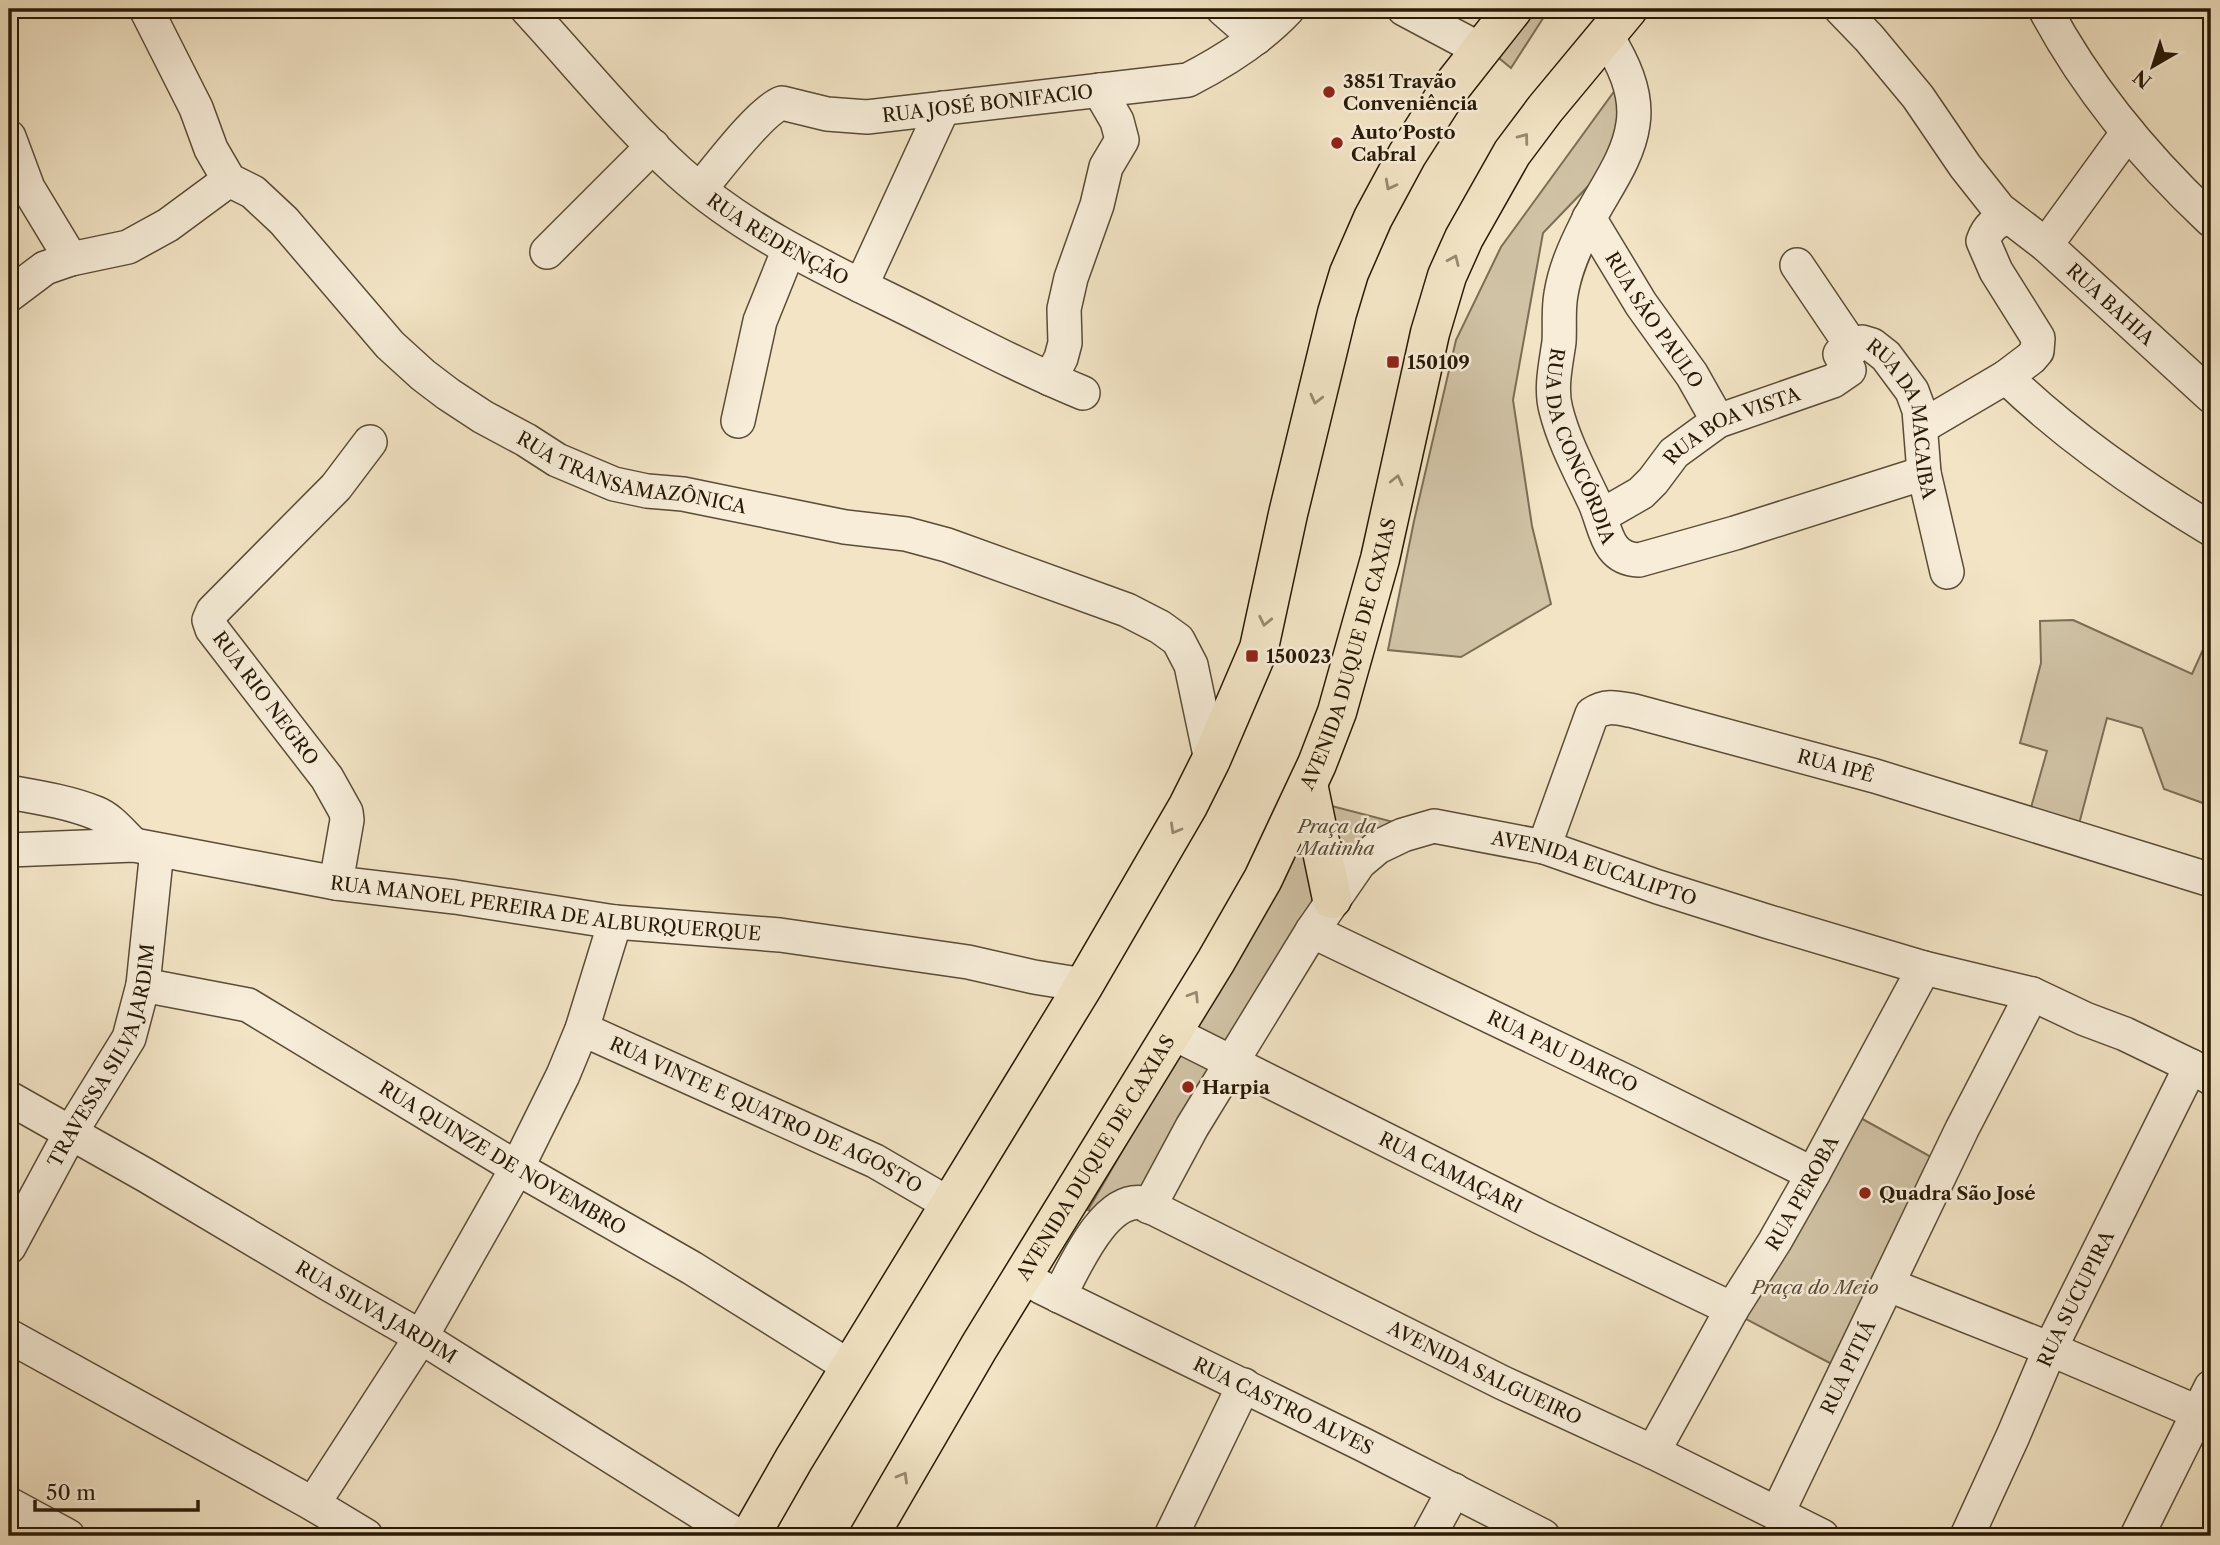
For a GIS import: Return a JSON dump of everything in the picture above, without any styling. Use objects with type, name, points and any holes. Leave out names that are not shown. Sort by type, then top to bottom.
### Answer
[{"type":"highway","points":[[750,1536],[1084,985],[1188,806],[1211,760],[1259,648],[1333,326],[1349,274],[1373,218],[1407,155],[1446,94],[1513,9]]},
{"type":"highway","name":"AVENIDA DUQUE DE CAXIAS","points":[[869,1536],[1021,1278],[1216,961],[1263,879],[1308,784],[1337,712],[1380,559],[1430,333],[1447,276],[1464,238],[1512,153],[1617,22]]},
{"type":"highway","points":[[1308,784],[1332,899]]},
{"type":"street","name":"RUA TRANSAMAZÔNICA","points":[[146,9],[196,108],[211,149],[229,180],[253,192],[284,221],[390,345],[423,375],[483,417],[557,460],[614,484],[683,494],[845,527],[905,534],[947,545],[1127,610],[1178,640],[1191,665],[1211,760]]},
{"type":"street","name":"RUA REDENÇÃO","points":[[527,9],[653,146],[681,174],[727,211],[789,249],[861,286],[1083,393]]},
{"type":"street","points":[[1223,9],[1256,38]]},
{"type":"street","name":"RUA JOSÉ BONIFACIO","points":[[701,188],[760,118],[782,103],[827,114],[867,117],[1188,80],[1256,38],[1288,9]]},
{"type":"street","points":[[1404,9],[1481,50]]},
{"type":"street","name":"RUA BAHIA","points":[[1841,9],[1869,37],[1918,97],[1965,166],[2007,217],[2046,245],[2211,396]]},
{"type":"street","points":[[2045,9],[2062,41],[2128,132],[2170,181],[2211,219]]},
{"type":"street","name":"RUA DA CONCÓRDIA","points":[[1617,22],[1619,58],[1629,83],[1634,107],[1633,124],[1627,149],[1570,257],[1560,295],[1559,337],[1553,384],[1555,408],[1562,431],[1614,550],[1627,560],[1639,561],[1924,473]]},
{"type":"street","points":[[1050,379],[1065,343],[1063,309],[1071,278],[1097,205],[1106,167],[1122,140],[1117,121],[1099,90]]},
{"type":"street","points":[[861,286],[943,107]]},
{"type":"street","points":[[2046,245],[2128,132]]},
{"type":"street","points":[[9,137],[28,188],[71,259]]},
{"type":"street","points":[[547,252],[653,146]]},
{"type":"street","points":[[9,295],[46,268],[71,259],[128,247],[168,225],[229,180]]},
{"type":"street","points":[[1921,427],[2006,377],[2031,358],[2039,345],[2038,338],[1996,271],[1983,241],[1986,230],[2007,217]]},
{"type":"street","name":"RUA SÃO PAULO","points":[[1590,218],[1641,304],[1692,375],[1718,421]]},
{"type":"street","points":[[738,421],[760,321],[789,249]]},
{"type":"street","name":"RUA DA MACAIBA","points":[[1797,265],[1853,348],[1862,341],[1867,342],[1886,356],[1912,391],[1919,410],[1924,473],[1947,572]]},
{"type":"street","name":"RUA BOA VISTA","points":[[1601,516],[1641,493],[1674,453],[1718,421],[1842,376],[1849,370],[1840,354],[1853,348]]},
{"type":"street","points":[[2006,377],[2080,440],[2173,507],[2211,529]]},
{"type":"street","name":"RUA RIO NEGRO","points":[[335,883],[347,820],[346,812],[317,765],[212,629],[209,620],[213,611],[336,487],[370,442]]},
{"type":"street","name":"RUA IPÊ","points":[[1544,847],[1592,714],[1609,707],[1634,711],[1875,776],[2211,880]]},
{"type":"street","points":[[9,792],[97,814],[145,848]]},
{"type":"street","name":"AVENIDA EUCALIPTO","points":[[1149,1207],[1192,1128],[1332,899],[1359,863],[1378,847],[1403,835],[1434,826],[1544,847],[1766,922],[1924,968],[2032,994],[2201,1072]]},
{"type":"street","name":"RUA MANOEL PEREIRA DE ALBURQUERQUE","points":[[9,850],[145,848],[335,883],[455,897],[615,922],[780,935],[968,962],[1084,985]]},
{"type":"street","name":"TRAVESSA SILVA JARDIM","points":[[9,1247],[71,1132],[129,1038],[143,985],[145,848]]},
{"type":"street","points":[[313,1504],[421,1337],[517,1168],[563,1075],[582,1029],[615,922]]},
{"type":"street","name":"RUA PAU DARCO","points":[[1312,931],[1813,1174]]},
{"type":"street","name":"RUA PEROBA","points":[[1653,1452],[1731,1309],[1775,1241],[1813,1174],[1924,968]]},
{"type":"street","name":"RUA QUINZE DE NOVEMBRO","points":[[143,985],[248,1005],[517,1168],[692,1268],[850,1367]]},
{"type":"street","name":"RUA PITIÁ","points":[[1777,1514],[1962,1129],[2032,994]]},
{"type":"street","name":"RUA VINTE E QUATRO DE AGOSTO","points":[[582,1029],[875,1161],[949,1204]]},
{"type":"street","name":"RUA CAMAÇARI","points":[[1171,1032],[1542,1218],[1731,1309]]},
{"type":"street","name":"RUA SUCUPIRA","points":[[1967,1536],[2050,1349],[2201,1072]]},
{"type":"street","name":"RUA SILVA JARDIM","points":[[9,1098],[421,1337],[738,1536]]},
{"type":"street","points":[[1059,1296],[1094,1233],[1106,1219],[1117,1210],[1136,1202],[1149,1207]]},
{"type":"street","name":"AVENIDA SALGUEIRO","points":[[1149,1207],[1503,1383],[1653,1452],[1822,1536]]},
{"type":"street","name":"RUA CASTRO ALVES","points":[[1021,1278],[1244,1385],[1543,1536]]},
{"type":"street","points":[[1889,1285],[2050,1349],[2207,1406],[2137,1536]]},
{"type":"street","points":[[9,1336],[366,1536]]},
{"type":"street","points":[[1171,1536],[1244,1385]]},
{"type":"street","points":[[1429,1536],[1454,1490]]},
{"type":"street","points":[[9,1504],[68,1536]]},
{"type":"green space","points":[[1528,9],[1549,9],[1511,68],[1494,54]]},
{"type":"green space","points":[[1621,82],[1642,110],[1595,179],[1543,233],[1513,400],[1532,526],[1551,604],[1461,657],[1388,650],[1414,521],[1456,340],[1501,247]]},
{"type":"green space","points":[[2073,620],[2192,674],[2206,643],[2211,646],[2211,806],[2164,789],[2142,728],[2107,718],[2079,824],[2030,811],[2047,751],[2020,743],[2041,663],[2040,621]]},
{"type":"green space","name":"Praça da Matinha","points":[[1324,804],[1409,826],[1354,858],[1143,1193],[1116,1191],[1098,1214],[1088,1210]]},
{"type":"green space","name":"Praça do Meio","points":[[1857,1116],[1933,1158],[1849,1373],[1723,1307]]},
{"type":"place","name":"3851 Travão Conveniência","points":[[1329,92]]},
{"type":"place","name":"Auto Posto Cabral","points":[[1337,143]]},
{"type":"place","name":"150109","points":[[1393,362]]},
{"type":"place","name":"150023","points":[[1252,656]]},
{"type":"place","name":"Harpia","points":[[1188,1087]]},
{"type":"place","name":"Quadra São José","points":[[1865,1193]]}]
